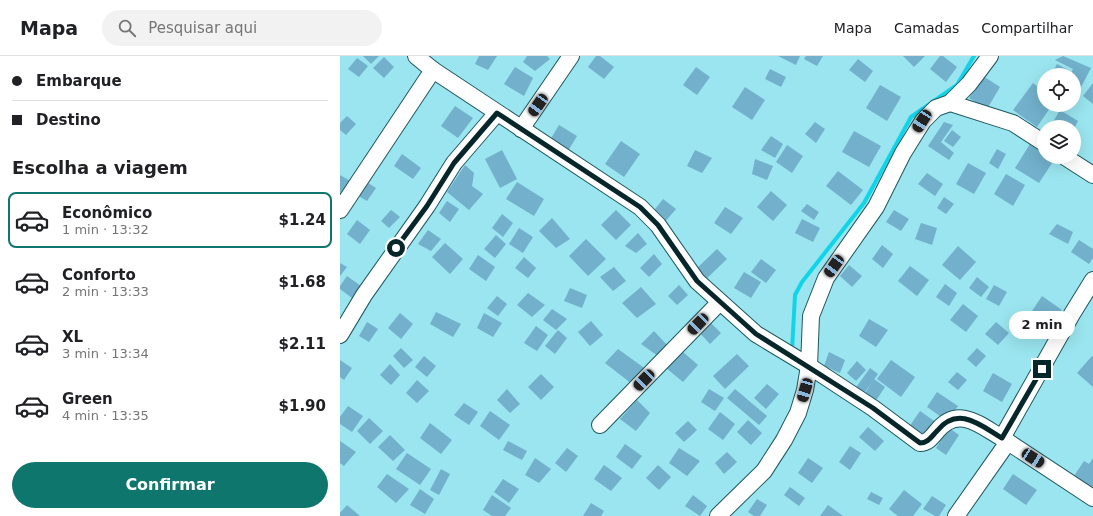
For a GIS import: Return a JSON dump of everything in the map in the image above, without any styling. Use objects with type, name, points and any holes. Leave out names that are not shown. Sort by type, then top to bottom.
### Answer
[{"type":"street","points":[[416,56],[433,70],[640,207],[658,225],[697,281],[756,334],[809,366],[873,408],[920,443],[929,440],[943,424],[959,417],[968,419],[1005,440],[1093,498]]},
{"type":"street","points":[[521,129],[571,56]]},
{"type":"street","points":[[718,516],[764,471],[784,440],[798,413],[805,390],[809,366],[811,316],[826,278],[876,208],[903,153],[922,121],[936,108],[950,103],[969,84],[990,56]]},
{"type":"street","points":[[340,210],[433,70]]},
{"type":"street","points":[[950,103],[1013,123],[1037,138]]},
{"type":"street","points":[[340,335],[364,295],[427,206],[454,163],[497,113]]},
{"type":"street","points":[[1075,164],[1093,176]]},
{"type":"street","points":[[956,516],[1005,440],[1072,314],[1093,280]]},
{"type":"street","points":[[600,425],[720,302]]},
{"type":"building","points":[[363,56],[379,56],[371,64]]},
{"type":"building","points":[[479,56],[497,56],[488,70],[475,64]]},
{"type":"building","points":[[527,56],[547,56],[550,59],[535,71],[523,62]]},
{"type":"building","points":[[596,56],[600,56],[614,67],[604,79],[588,67]]},
{"type":"building","points":[[778,56],[800,56],[796,65]]},
{"type":"building","points":[[806,56],[823,56],[817,66],[804,59]]},
{"type":"building","points":[[903,56],[925,56],[914,67]]},
{"type":"building","points":[[940,56],[943,56],[957,67],[946,82],[930,69]]},
{"type":"building","points":[[1063,56],[1091,68],[1081,87],[1081,68],[1071,68],[1055,60]]},
{"type":"building","points":[[384,57],[394,67],[384,78],[373,68]]},
{"type":"building","points":[[357,58],[368,66],[359,77],[348,69]]},
{"type":"building","points":[[858,59],[873,71],[865,82],[849,70]]},
{"type":"building","points":[[1057,64],[1064,68],[1055,68]]},
{"type":"building","points":[[515,67],[533,78],[524,96],[504,84]]},
{"type":"building","points":[[696,67],[710,77],[697,95],[683,85]]},
{"type":"building","points":[[770,69],[786,77],[781,87],[765,79]]},
{"type":"building","points":[[983,76],[1000,87],[987,109],[969,98]]},
{"type":"building","points":[[1033,83],[1037,86],[1037,112],[1047,112],[1042,120],[1037,120],[1037,127],[1013,110]]},
{"type":"building","points":[[1093,83],[1093,104],[1083,96]]},
{"type":"building","points":[[880,85],[901,97],[887,121],[866,108]]},
{"type":"building","points":[[745,87],[765,100],[752,120],[732,107]]},
{"type":"building","points":[[455,106],[473,118],[458,138],[441,126]]},
{"type":"building","points":[[1059,112],[1063,112],[1076,120],[1054,120]]},
{"type":"building","points":[[347,116],[356,124],[346,135],[340,130],[340,123]]},
{"type":"building","points":[[815,122],[825,129],[816,143],[805,134]]},
{"type":"building","points":[[944,122],[953,125],[941,142],[954,153],[949,160],[928,146]]},
{"type":"building","points":[[559,125],[577,136],[565,156],[547,145]]},
{"type":"building","points":[[952,130],[961,137],[953,147],[944,141]]},
{"type":"building","points":[[854,131],[881,146],[869,167],[842,152]]},
{"type":"building","points":[[771,136],[783,144],[775,158],[761,150]]},
{"type":"building","points":[[621,141],[640,154],[624,177],[605,164]]},
{"type":"building","points":[[1030,144],[1037,149],[1037,164],[1051,164],[1039,183],[1015,168]]},
{"type":"building","points":[[787,145],[803,156],[792,173],[776,162]]},
{"type":"building","points":[[997,149],[1006,154],[998,169],[989,163]]},
{"type":"building","points":[[502,150],[517,179],[500,188],[485,159]]},
{"type":"building","points":[[695,150],[712,158],[702,173],[687,166]]},
{"type":"building","points":[[402,154],[421,168],[413,179],[394,166]]},
{"type":"building","points":[[755,159],[773,166],[767,180],[752,174]]},
{"type":"building","points":[[968,163],[986,173],[974,194],[956,184]]},
{"type":"building","points":[[465,165],[474,173],[472,186],[483,194],[469,210],[447,192]]},
{"type":"building","points":[[838,171],[863,190],[851,205],[826,186]]},
{"type":"building","points":[[927,173],[943,184],[935,196],[918,184]]},
{"type":"building","points":[[1006,174],[1025,185],[1013,206],[994,194]]},
{"type":"building","points":[[340,175],[352,182],[340,202]]},
{"type":"building","points":[[365,181],[376,188],[367,201],[357,195]]},
{"type":"building","points":[[517,182],[544,199],[534,216],[506,199]]},
{"type":"building","points":[[771,191],[787,205],[773,221],[757,207]]},
{"type":"building","points":[[944,197],[954,204],[946,214],[937,208]]},
{"type":"building","points":[[663,199],[676,209],[664,223],[652,213]]},
{"type":"building","points":[[447,201],[459,209],[450,222],[439,213]]},
{"type":"building","points":[[807,204],[819,212],[814,220],[801,211]]},
{"type":"building","points":[[725,207],[743,218],[731,234],[714,223]]},
{"type":"building","points":[[391,210],[400,217],[389,228],[381,221]]},
{"type":"building","points":[[616,210],[631,225],[616,240],[601,225]]},
{"type":"building","points":[[894,210],[909,219],[901,231],[886,222]]},
{"type":"building","points":[[502,214],[513,223],[503,237],[492,228]]},
{"type":"building","points":[[552,218],[570,239],[556,248],[539,231]]},
{"type":"building","points":[[802,219],[820,228],[813,242],[795,233]]},
{"type":"building","points":[[357,220],[370,230],[360,244],[347,234]]},
{"type":"building","points":[[921,223],[937,228],[932,245],[915,239]]},
{"type":"building","points":[[1057,224],[1073,232],[1068,244],[1049,234]]},
{"type":"building","points":[[519,228],[533,237],[523,253],[509,244]]},
{"type":"building","points":[[428,230],[441,239],[431,251],[418,244]]},
{"type":"building","points":[[638,233],[647,244],[636,253],[625,246]]},
{"type":"building","points":[[496,235],[506,244],[495,258],[484,249]]},
{"type":"building","points":[[586,239],[606,259],[588,276],[569,256]]},
{"type":"building","points":[[1079,240],[1093,249],[1093,258],[1089,264],[1071,252]]},
{"type":"building","points":[[445,243],[463,259],[450,274],[432,257]]},
{"type":"building","points":[[882,245],[893,254],[883,268],[872,259]]},
{"type":"building","points":[[958,246],[976,262],[960,280],[942,265]]},
{"type":"building","points":[[717,249],[727,259],[703,282],[694,271]]},
{"type":"building","points":[[654,254],[662,264],[649,277],[640,268]]},
{"type":"building","points":[[478,255],[495,267],[486,281],[469,269]]},
{"type":"building","points":[[524,257],[536,268],[528,278],[515,268]]},
{"type":"building","points":[[761,259],[776,270],[766,283],[751,272]]},
{"type":"building","points":[[340,263],[347,267],[340,276]]},
{"type":"building","points":[[849,265],[862,276],[852,287],[840,276]]},
{"type":"building","points":[[910,266],[929,280],[917,296],[898,281]]},
{"type":"building","points":[[614,267],[626,281],[613,291],[600,277]]},
{"type":"building","points":[[744,272],[761,282],[751,298],[734,288]]},
{"type":"building","points":[[347,276],[361,286],[352,298],[340,289],[340,286]]},
{"type":"building","points":[[977,277],[989,287],[981,297],[969,288]]},
{"type":"building","points":[[945,284],[957,293],[949,306],[936,297]]},
{"type":"building","points":[[679,285],[688,295],[677,305],[668,296]]},
{"type":"building","points":[[994,285],[1007,292],[999,306],[986,299]]},
{"type":"building","points":[[641,287],[656,304],[637,318],[622,303]]},
{"type":"building","points":[[570,288],[587,295],[582,308],[564,301]]},
{"type":"building","points":[[528,293],[545,305],[532,317],[517,305]]},
{"type":"building","points":[[497,296],[507,304],[498,316],[487,308]]},
{"type":"building","points":[[1042,296],[1062,310],[1050,328],[1030,314]]},
{"type":"building","points":[[963,304],[978,316],[966,332],[950,320]]},
{"type":"building","points":[[552,309],[567,319],[556,330],[543,320]]},
{"type":"building","points":[[436,312],[461,324],[453,337],[430,324]]},
{"type":"building","points":[[400,313],[413,324],[401,339],[388,328]]},
{"type":"building","points":[[484,313],[502,323],[493,337],[477,328]]},
{"type":"building","points":[[869,319],[888,330],[876,347],[859,336]]},
{"type":"building","points":[[708,320],[721,333],[710,344],[697,330]]},
{"type":"building","points":[[591,321],[603,335],[590,346],[578,332]]},
{"type":"building","points":[[367,322],[378,329],[369,342],[359,336]]},
{"type":"building","points":[[996,322],[1009,333],[998,345],[985,334]]},
{"type":"building","points":[[536,326],[548,335],[537,351],[524,343]]},
{"type":"building","points":[[558,330],[567,338],[555,354],[545,346]]},
{"type":"building","points":[[654,331],[668,346],[658,356],[641,344]]},
{"type":"building","points":[[401,348],[413,360],[404,368],[393,356]]},
{"type":"building","points":[[977,348],[986,356],[976,367],[967,359]]},
{"type":"building","points":[[618,349],[647,370],[632,384],[605,363]]},
{"type":"building","points":[[683,352],[698,365],[683,382],[666,368]]},
{"type":"building","points":[[829,352],[845,360],[840,373],[824,366]]},
{"type":"building","points":[[737,354],[749,366],[725,389],[713,376]]},
{"type":"building","points":[[424,356],[436,366],[427,377],[415,367]]},
{"type":"building","points":[[1092,356],[1093,357],[1093,387],[1077,373]]},
{"type":"building","points":[[340,360],[352,368],[344,380],[340,377]]},
{"type":"building","points":[[891,360],[915,377],[901,397],[877,379]]},
{"type":"building","points":[[857,361],[866,370],[856,381],[847,373]]},
{"type":"building","points":[[390,364],[400,375],[391,385],[380,375]]},
{"type":"building","points":[[870,368],[878,374],[860,399],[852,393]]},
{"type":"building","points":[[957,372],[967,380],[958,390],[948,382]]},
{"type":"building","points":[[993,373],[1012,384],[1002,402],[983,391]]},
{"type":"building","points":[[541,374],[554,387],[541,400],[528,387]]},
{"type":"building","points":[[874,379],[885,387],[873,405],[862,398]]},
{"type":"building","points":[[417,380],[429,391],[417,403],[406,393]]},
{"type":"building","points":[[767,384],[779,394],[766,409],[754,398]]},
{"type":"building","points":[[507,389],[520,404],[510,413],[497,400]]},
{"type":"building","points":[[709,389],[724,398],[715,411],[701,402]]},
{"type":"building","points":[[735,389],[767,416],[759,425],[727,398]]},
{"type":"building","points":[[937,392],[958,406],[947,421],[927,407]]},
{"type":"building","points":[[637,400],[650,413],[636,431],[620,419]]},
{"type":"building","points":[[464,403],[478,412],[469,425],[454,415]]},
{"type":"building","points":[[348,406],[363,416],[352,432],[340,424],[340,417]]},
{"type":"building","points":[[490,411],[510,425],[499,440],[480,426]]},
{"type":"building","points":[[920,411],[937,423],[926,438],[909,427]]},
{"type":"building","points":[[720,412],[735,424],[723,440],[708,429]]},
{"type":"building","points":[[369,418],[383,431],[370,444],[357,431]]},
{"type":"building","points":[[748,420],[762,433],[751,445],[737,432]]},
{"type":"building","points":[[688,421],[697,430],[684,442],[675,433]]},
{"type":"building","points":[[430,423],[452,440],[441,454],[420,438]]},
{"type":"building","points":[[868,427],[884,441],[875,451],[859,437]]},
{"type":"building","points":[[949,428],[959,435],[946,455],[936,448]]},
{"type":"building","points":[[390,435],[405,450],[393,461],[378,447]]},
{"type":"building","points":[[340,441],[356,452],[344,466],[340,463]]},
{"type":"building","points":[[508,441],[527,451],[522,460],[503,450]]},
{"type":"building","points":[[625,444],[642,456],[632,469],[616,457]]},
{"type":"building","points":[[850,446],[861,453],[850,470],[839,462]]},
{"type":"building","points":[[567,448],[578,456],[566,472],[555,463]]},
{"type":"building","points":[[679,448],[700,461],[687,476],[669,463]]},
{"type":"building","points":[[727,452],[737,462],[724,474],[715,463]]},
{"type":"building","points":[[407,453],[431,469],[420,485],[396,469]]},
{"type":"building","points":[[535,458],[551,469],[539,483],[525,475]]},
{"type":"building","points":[[808,458],[823,468],[812,483],[798,473]]},
{"type":"building","points":[[1093,458],[1093,488],[1074,476],[1084,461],[1089,464]]},
{"type":"building","points":[[604,465],[622,478],[611,491],[594,479]]},
{"type":"building","points":[[658,465],[671,477],[659,490],[646,478]]},
{"type":"building","points":[[441,469],[450,474],[439,495],[430,490]]},
{"type":"building","points":[[387,474],[409,489],[396,503],[377,487]]},
{"type":"building","points":[[1013,474],[1037,490],[1026,505],[1003,489]]},
{"type":"building","points":[[503,479],[519,489],[509,503],[494,492]]},
{"type":"building","points":[[790,487],[805,498],[799,506],[784,495]]},
{"type":"building","points":[[420,489],[434,499],[425,514],[410,505]]},
{"type":"building","points":[[904,490],[922,504],[913,516],[898,516],[889,509]]},
{"type":"building","points":[[871,492],[883,498],[879,505],[867,499]]},
{"type":"building","points":[[492,495],[511,508],[505,516],[492,516],[483,510]]},
{"type":"building","points":[[693,495],[707,506],[700,516],[685,506]]},
{"type":"building","points":[[932,496],[946,505],[939,516],[935,516],[923,509]]},
{"type":"building","points":[[757,499],[767,505],[760,516],[754,516],[748,512]]},
{"type":"building","points":[[591,503],[604,511],[601,516],[583,516]]},
{"type":"building","points":[[347,505],[360,516],[340,516],[340,513]]},
{"type":"building","points":[[828,505],[843,516],[820,516]]},
{"type":"waterway","points":[[792,351],[795,295],[802,282],[864,203],[911,117],[957,85],[974,56]]},
{"type":"route","points":[[396,248],[427,206],[454,163],[497,113],[640,207],[658,225],[697,281],[756,334],[817,371],[873,408],[902,428],[920,443],[924,443],[929,440],[943,424],[959,417],[968,419],[1002,438],[1042,369]]}]
